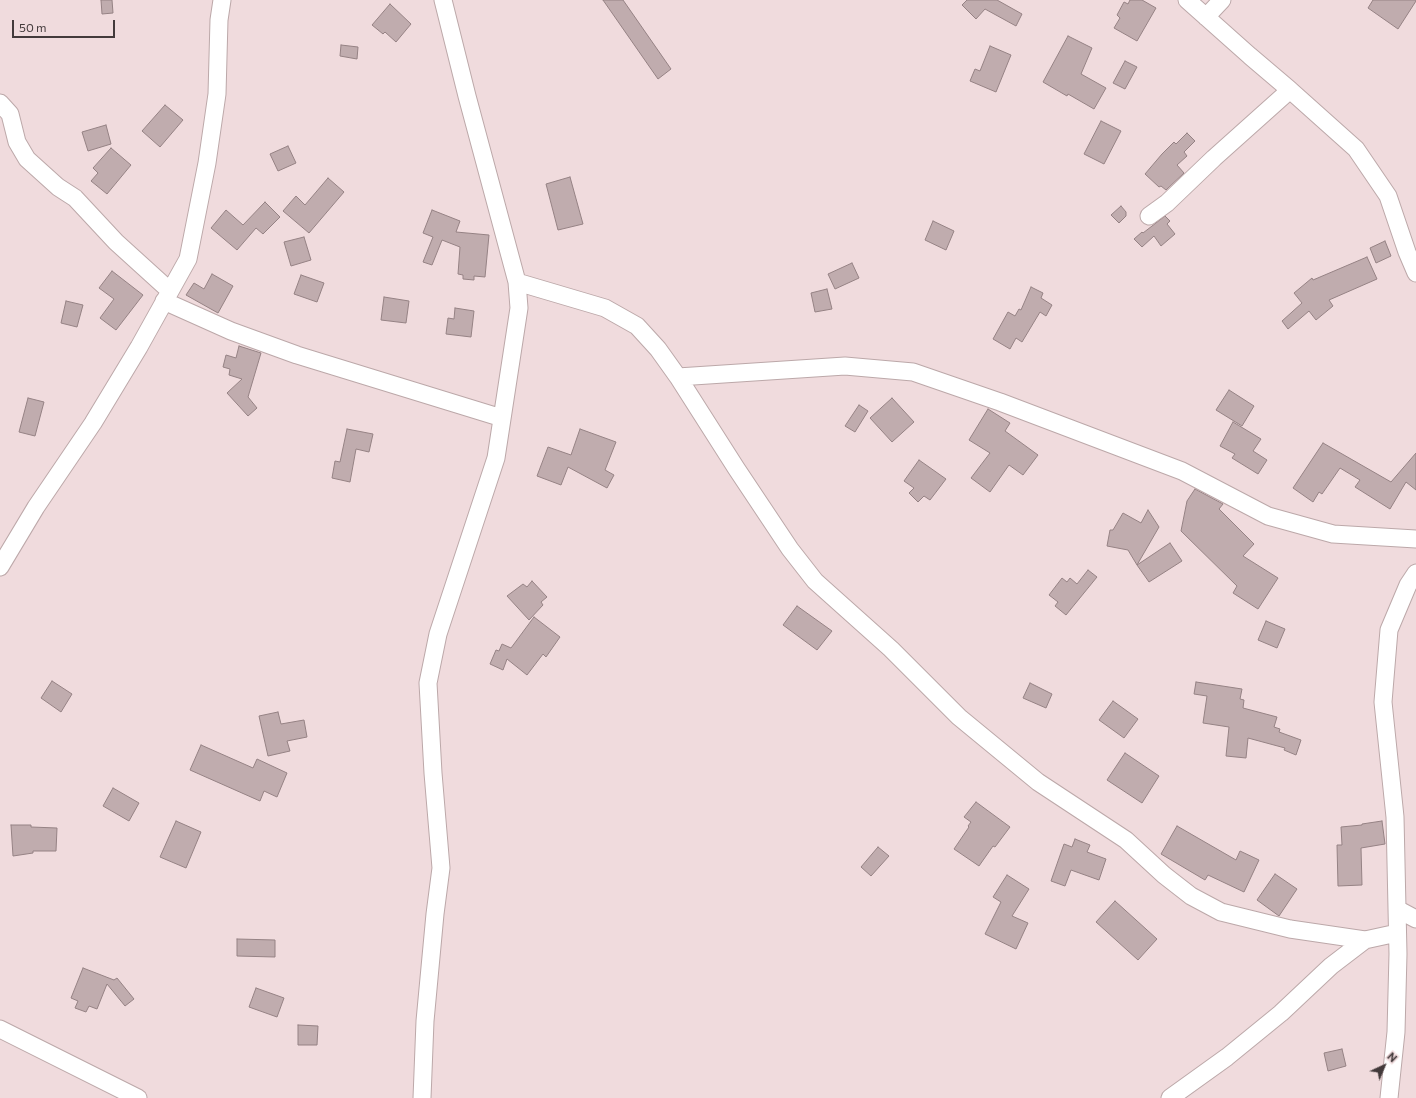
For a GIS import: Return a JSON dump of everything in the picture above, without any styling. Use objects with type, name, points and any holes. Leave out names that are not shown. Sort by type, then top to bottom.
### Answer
[{"type":"street","points":[[1,563],[36,507],[93,423],[139,347],[188,259],[207,163],[217,94],[219,20],[222,0]]},
{"type":"street","points":[[422,1098],[425,1021],[441,868],[433,773],[428,683],[438,634],[466,544],[496,458],[519,308],[517,282],[443,0]]},
{"type":"street","points":[[1188,0],[1356,149],[1388,196],[1406,252],[1416,273]]},
{"type":"street","points":[[1206,16],[1222,0]]},
{"type":"street","points":[[1149,216],[1167,203],[1214,158],[1290,90]]},
{"type":"street","points":[[0,103],[10,114],[17,142],[27,159],[58,187],[75,198],[167,296],[231,331],[297,356],[502,418]]},
{"type":"street","points":[[517,282],[605,308],[637,326],[658,349],[678,377],[736,468],[790,548],[816,581],[891,649],[959,717],[1038,782],[1126,840],[1164,875],[1191,896],[1220,912],[1290,929],[1365,940],[1397,933]]},
{"type":"street","points":[[678,377],[845,366],[913,372],[1000,402],[1182,471],[1268,516],[1334,534],[1416,539]]},
{"type":"street","points":[[1389,1098],[1396,1032],[1397,908],[1395,817],[1383,702],[1389,630],[1408,585],[1416,573]]},
{"type":"street","points":[[1397,908],[1416,919]]},
{"type":"street","points":[[1170,1098],[1227,1057],[1280,1013],[1331,966],[1365,940]]},
{"type":"street","points":[[0,1029],[138,1098]]},
{"type":"building","points":[[101,0],[112,0],[113,13],[102,14]]},
{"type":"building","points":[[603,0],[623,0],[671,69],[658,79]]},
{"type":"building","points":[[967,0],[997,0],[1022,14],[1016,26],[985,9],[976,19],[962,5]]},
{"type":"building","points":[[1130,0],[1142,0],[1156,8],[1137,41],[1114,28],[1120,18],[1117,15],[1124,2],[1128,4]]},
{"type":"building","points":[[1373,0],[1416,1],[1398,29],[1368,8]]},
{"type":"building","points":[[390,4],[411,24],[396,42],[385,32],[383,34],[372,25]]},
{"type":"building","points":[[1068,36],[1092,48],[1081,74],[1106,88],[1094,109],[1043,82]]},
{"type":"building","points":[[341,45],[358,47],[357,59],[340,56]]},
{"type":"building","points":[[990,46],[1011,55],[996,92],[970,81],[975,69],[980,71]]},
{"type":"building","points":[[1125,61],[1137,67],[1125,89],[1113,83]]},
{"type":"building","points":[[165,105],[183,120],[160,147],[142,131]]},
{"type":"building","points":[[1101,121],[1121,131],[1104,164],[1084,154]]},
{"type":"building","points":[[106,125],[111,144],[88,151],[82,132]]},
{"type":"building","points":[[1187,133],[1195,141],[1184,152],[1187,156],[1177,165],[1184,173],[1166,190],[1161,186],[1159,187],[1145,174],[1174,142],[1176,144]]},
{"type":"building","points":[[288,146],[296,163],[278,171],[270,154]]},
{"type":"building","points":[[111,148],[131,165],[107,194],[91,181],[98,173],[93,168]]},
{"type":"building","points":[[570,177],[583,224],[558,230],[546,184]]},
{"type":"building","points":[[328,178],[344,192],[309,233],[283,211],[296,196],[305,205]]},
{"type":"building","points":[[265,202],[280,217],[263,234],[256,228],[237,250],[211,228],[226,210],[243,225]]},
{"type":"building","points":[[1121,206],[1126,212],[1126,216],[1119,223],[1111,215]]},
{"type":"building","points":[[432,210],[460,221],[456,232],[489,235],[485,277],[474,276],[474,280],[463,279],[463,275],[458,274],[460,247],[442,240],[432,265],[423,262],[433,237],[423,233]]},
{"type":"building","points":[[1165,216],[1170,221],[1167,224],[1175,234],[1161,246],[1154,236],[1142,247],[1134,239],[1142,232],[1143,233]]},
{"type":"building","points":[[933,221],[954,231],[946,250],[925,240]]},
{"type":"building","points":[[304,237],[311,260],[291,266],[284,242]]},
{"type":"building","points":[[1385,241],[1391,256],[1376,263],[1370,248]]},
{"type":"building","points":[[1367,257],[1377,279],[1329,300],[1333,306],[1316,320],[1309,311],[1288,329],[1282,321],[1302,303],[1294,293],[1312,278],[1313,280]]},
{"type":"building","points":[[852,263],[859,278],[835,289],[828,274]]},
{"type":"building","points":[[112,271],[143,295],[116,330],[100,318],[114,299],[99,288]]},
{"type":"building","points":[[212,274],[233,286],[218,313],[186,295],[194,283],[204,289]]},
{"type":"building","points":[[301,275],[324,283],[317,302],[294,294]]},
{"type":"building","points":[[1031,287],[1043,293],[1041,298],[1052,305],[1046,316],[1040,312],[1022,342],[1016,338],[1010,349],[993,339],[1008,312],[1015,316],[1019,309],[1021,310]]},
{"type":"building","points":[[827,289],[832,309],[815,312],[811,293]]},
{"type":"building","points":[[384,297],[409,301],[406,323],[381,320]]},
{"type":"building","points":[[66,301],[83,305],[77,327],[61,323]]},
{"type":"building","points":[[455,308],[474,311],[471,337],[446,334],[448,318],[454,319]]},
{"type":"building","points":[[239,346],[261,353],[248,397],[257,408],[248,416],[227,393],[242,379],[229,375],[230,369],[223,367],[226,355],[236,358]]},
{"type":"building","points":[[1229,390],[1254,406],[1242,426],[1216,410]]},
{"type":"building","points":[[28,398],[44,402],[35,436],[19,432]]},
{"type":"building","points":[[892,398],[914,422],[892,442],[870,418]]},
{"type":"building","points":[[859,405],[868,411],[855,432],[845,426]]},
{"type":"building","points":[[988,409],[1010,423],[1005,431],[1038,455],[1023,475],[1009,465],[990,492],[971,478],[990,453],[969,440]]},
{"type":"building","points":[[1233,422],[1261,439],[1253,451],[1267,460],[1258,474],[1232,458],[1235,454],[1220,446]]},
{"type":"building","points":[[347,429],[373,434],[369,452],[356,449],[350,482],[332,478],[335,461],[340,462]]},
{"type":"building","points":[[580,429],[616,442],[605,470],[614,475],[607,488],[568,467],[561,485],[537,476],[548,447],[571,455]]},
{"type":"building","points":[[1323,443],[1391,482],[1416,453],[1416,490],[1406,482],[1390,509],[1355,487],[1360,480],[1340,468],[1322,494],[1319,492],[1313,502],[1293,488]]},
{"type":"building","points":[[919,460],[946,479],[930,500],[924,496],[918,502],[909,493],[914,488],[904,481]]},
{"type":"building","points":[[1195,489],[1223,504],[1219,509],[1254,544],[1243,556],[1278,578],[1258,609],[1233,593],[1237,586],[1181,531],[1187,501]]},
{"type":"building","points":[[1148,510],[1159,527],[1137,565],[1128,550],[1107,546],[1110,530],[1113,530],[1123,513],[1141,523]]},
{"type":"building","points":[[1170,543],[1182,561],[1149,582],[1137,565]]},
{"type":"building","points":[[1088,570],[1097,577],[1066,615],[1055,606],[1058,602],[1049,595],[1062,578],[1067,582],[1070,578],[1077,584]]},
{"type":"building","points":[[532,581],[547,597],[541,602],[543,605],[529,620],[507,596],[523,584],[527,587]]},
{"type":"building","points":[[797,606],[832,631],[817,650],[783,625]]},
{"type":"building","points":[[534,617],[560,637],[546,657],[543,654],[527,675],[507,659],[503,670],[490,664],[496,650],[499,651],[502,644],[511,648]]},
{"type":"building","points":[[1266,621],[1285,629],[1277,648],[1258,640]]},
{"type":"building","points":[[52,681],[72,694],[61,712],[41,698]]},
{"type":"building","points":[[1196,682],[1242,689],[1240,699],[1244,700],[1243,708],[1277,717],[1274,727],[1280,729],[1279,732],[1301,740],[1296,755],[1284,750],[1285,748],[1248,738],[1246,758],[1226,756],[1229,727],[1203,723],[1207,696],[1194,694]]},
{"type":"building","points":[[1030,683],[1052,694],[1046,708],[1023,698]]},
{"type":"building","points":[[1113,701],[1138,719],[1124,738],[1099,720]]},
{"type":"building","points":[[278,712],[281,724],[304,720],[307,737],[287,741],[290,751],[268,756],[259,716]]},
{"type":"building","points":[[201,745],[253,768],[257,759],[287,773],[277,797],[264,791],[260,801],[190,770]]},
{"type":"building","points":[[1125,753],[1159,776],[1142,803],[1107,780]]},
{"type":"building","points":[[113,788],[139,803],[129,821],[103,806]]},
{"type":"building","points":[[976,802],[1010,827],[995,847],[993,846],[979,866],[954,849],[971,822],[964,817]]},
{"type":"building","points":[[176,821],[201,832],[186,868],[160,857]]},
{"type":"building","points":[[1382,821],[1385,844],[1361,848],[1362,885],[1338,886],[1337,845],[1342,845],[1341,827]]},
{"type":"building","points":[[11,825],[31,825],[31,827],[57,828],[56,851],[33,851],[33,853],[13,856]]},
{"type":"building","points":[[1177,826],[1236,860],[1240,851],[1259,860],[1244,892],[1208,875],[1205,880],[1161,854]]},
{"type":"building","points":[[1075,839],[1090,845],[1087,852],[1106,859],[1099,880],[1071,870],[1065,886],[1051,881],[1064,844],[1072,847]]},
{"type":"building","points":[[878,847],[889,856],[871,876],[861,867]]},
{"type":"building","points":[[1275,874],[1297,889],[1279,916],[1257,900]]},
{"type":"building","points":[[1007,875],[1029,889],[1012,916],[1028,923],[1016,949],[985,934],[1001,902],[993,897]]},
{"type":"building","points":[[1115,901],[1157,939],[1138,960],[1096,922]]},
{"type":"building","points":[[237,939],[275,940],[275,957],[237,956]]},
{"type":"building","points":[[83,968],[114,980],[117,978],[134,999],[125,1006],[107,984],[97,1009],[89,1006],[86,1012],[75,1008],[78,1001],[71,998]]},
{"type":"building","points":[[256,988],[284,998],[277,1017],[249,1007]]},
{"type":"building","points":[[298,1025],[318,1026],[317,1045],[298,1045]]},
{"type":"building","points":[[1342,1049],[1346,1066],[1328,1071],[1324,1053]]}]
